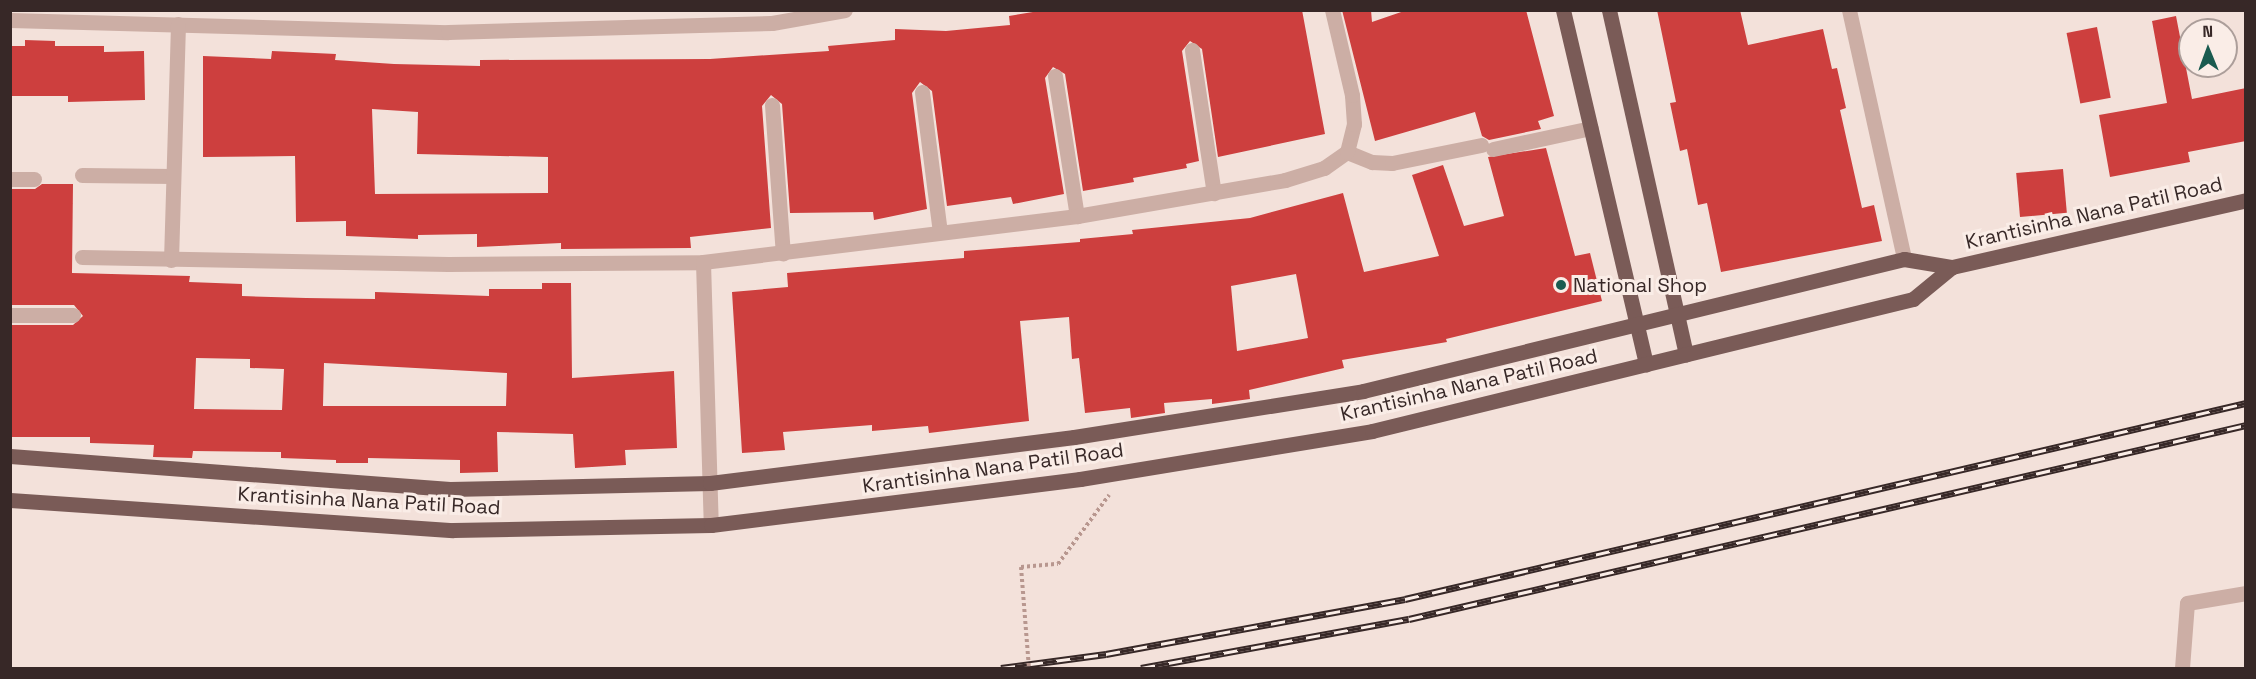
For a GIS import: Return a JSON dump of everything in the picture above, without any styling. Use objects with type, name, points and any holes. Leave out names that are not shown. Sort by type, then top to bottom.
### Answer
[{"type":"main road","points":[[1563,10],[1646,364]]},
{"type":"main road","points":[[1609,10],[1686,355]]},
{"type":"main road","name":"Krantisinha Nana Patil Road","points":[[10,456],[450,489],[710,483],[1074,438],[1363,391],[1904,259],[1952,267],[2246,201]]},
{"type":"main road","name":"Krantisinha Nana Patil Road","points":[[10,500],[453,530],[711,525],[1109,474],[1372,431],[1914,299],[1952,267]]},
{"type":"street","points":[[10,20],[448,32],[621,30],[772,23],[844,10]]},
{"type":"street","points":[[82,257],[171,260],[703,262],[783,254],[1077,216],[1285,180],[1324,168],[1347,152],[1354,124],[1352,95],[1332,10]]},
{"type":"street","points":[[1849,10],[1904,259]]},
{"type":"street","points":[[171,260],[178,24]]},
{"type":"street","points":[[1192,50],[1214,193]]},
{"type":"street","points":[[1055,76],[1077,216]]},
{"type":"street","points":[[922,92],[940,232]]},
{"type":"street","points":[[772,105],[783,254]]},
{"type":"street","points":[[1347,152],[1372,162],[1392,163],[1591,128]]},
{"type":"street","points":[[82,175],[173,176]]},
{"type":"street","points":[[10,179],[34,179]]},
{"type":"street","points":[[703,262],[711,525]]},
{"type":"street","points":[[10,315],[73,315]]},
{"type":"street","points":[[2182,669],[2187,603],[2246,594]]},
{"type":"path","points":[[1029,669],[1021,567],[1058,564],[1110,494],[1109,474]]},
{"type":"building","points":[[1045,10],[1302,10],[1325,134],[1218,157],[1202,49],[1190,41],[1182,51],[1199,161],[1186,164],[1187,168],[1133,178],[1134,182],[1083,191],[1065,74],[1053,67],[1045,78],[1064,194],[1013,204],[1011,197],[947,206],[932,91],[920,82],[912,93],[927,209],[874,220],[873,212],[790,213],[782,104],[771,95],[762,106],[771,228],[690,237],[691,248],[561,249],[561,243],[477,247],[477,234],[418,235],[418,239],[346,236],[346,221],[296,222],[295,156],[203,157],[203,56],[271,59],[272,51],[336,54],[335,60],[480,66],[480,60],[710,59],[829,51],[828,46],[895,40],[895,29],[946,31],[1010,25],[1009,16]],"holes":[[[372,109],[418,112],[417,154],[548,157],[548,193],[375,194]]]},
{"type":"building","points":[[1342,10],[1371,10],[1372,22],[1407,10],[1526,10],[1554,116],[1538,121],[1541,129],[1489,140],[1482,136],[1475,112],[1375,141]]},
{"type":"building","points":[[1657,10],[1740,10],[1748,45],[1823,29],[1832,69],[1837,68],[1846,108],[1840,110],[1862,208],[1874,205],[1882,241],[1721,272],[1707,203],[1698,205],[1687,149],[1680,151],[1670,103],[1676,102]]},
{"type":"building","points":[[2176,16],[2178,78],[2188,78],[2192,99],[2246,88],[2246,141],[2188,152],[2190,162],[2110,177],[2099,115],[2167,103],[2152,21]]},
{"type":"building","points":[[2097,27],[2111,98],[2080,104],[2067,33]]},
{"type":"building","points":[[25,40],[55,41],[55,46],[104,46],[104,52],[144,51],[145,100],[68,102],[68,96],[10,96],[10,46],[25,46]]},
{"type":"building","points":[[1546,148],[1575,256],[1590,253],[1602,301],[1446,339],[1447,342],[1342,360],[1344,368],[1249,390],[1250,399],[1212,404],[1212,399],[1164,403],[1165,413],[1131,418],[1130,408],[1085,413],[1079,358],[1072,359],[1069,317],[1020,321],[1029,421],[929,433],[928,426],[872,431],[872,425],[783,432],[785,450],[742,453],[732,292],[788,287],[787,273],[964,258],[964,251],[1080,242],[1080,239],[1133,234],[1132,230],[1250,218],[1343,193],[1364,272],[1439,256],[1412,175],[1443,165],[1464,226],[1504,216],[1488,157]],"holes":[[[1296,274],[1308,338],[1237,351],[1231,286]]]},
{"type":"building","points":[[2063,169],[2067,213],[2020,217],[2016,173]]},
{"type":"building","points":[[42,184],[73,184],[72,273],[190,276],[189,282],[242,284],[242,296],[306,298],[375,299],[375,292],[489,296],[489,289],[542,289],[542,283],[571,283],[572,378],[674,371],[677,448],[625,450],[626,465],[575,468],[573,434],[497,432],[498,472],[460,473],[460,460],[368,458],[368,463],[336,463],[336,460],[281,458],[281,452],[193,451],[192,458],[153,457],[154,445],[90,443],[90,437],[10,437],[10,325],[73,325],[83,316],[74,305],[10,305],[10,189],[35,189]],"holes":[[[196,358],[250,359],[250,368],[284,369],[282,410],[194,409]],[[324,363],[507,373],[506,406],[323,406]]]},
{"type":"railway","points":[[1001,668],[1106,654],[1405,599],[2246,403]]},
{"type":"railway","points":[[1141,668],[1409,619],[2246,425]]},
{"type":"place","name":"National Shop","points":[[1561,285]]}]
